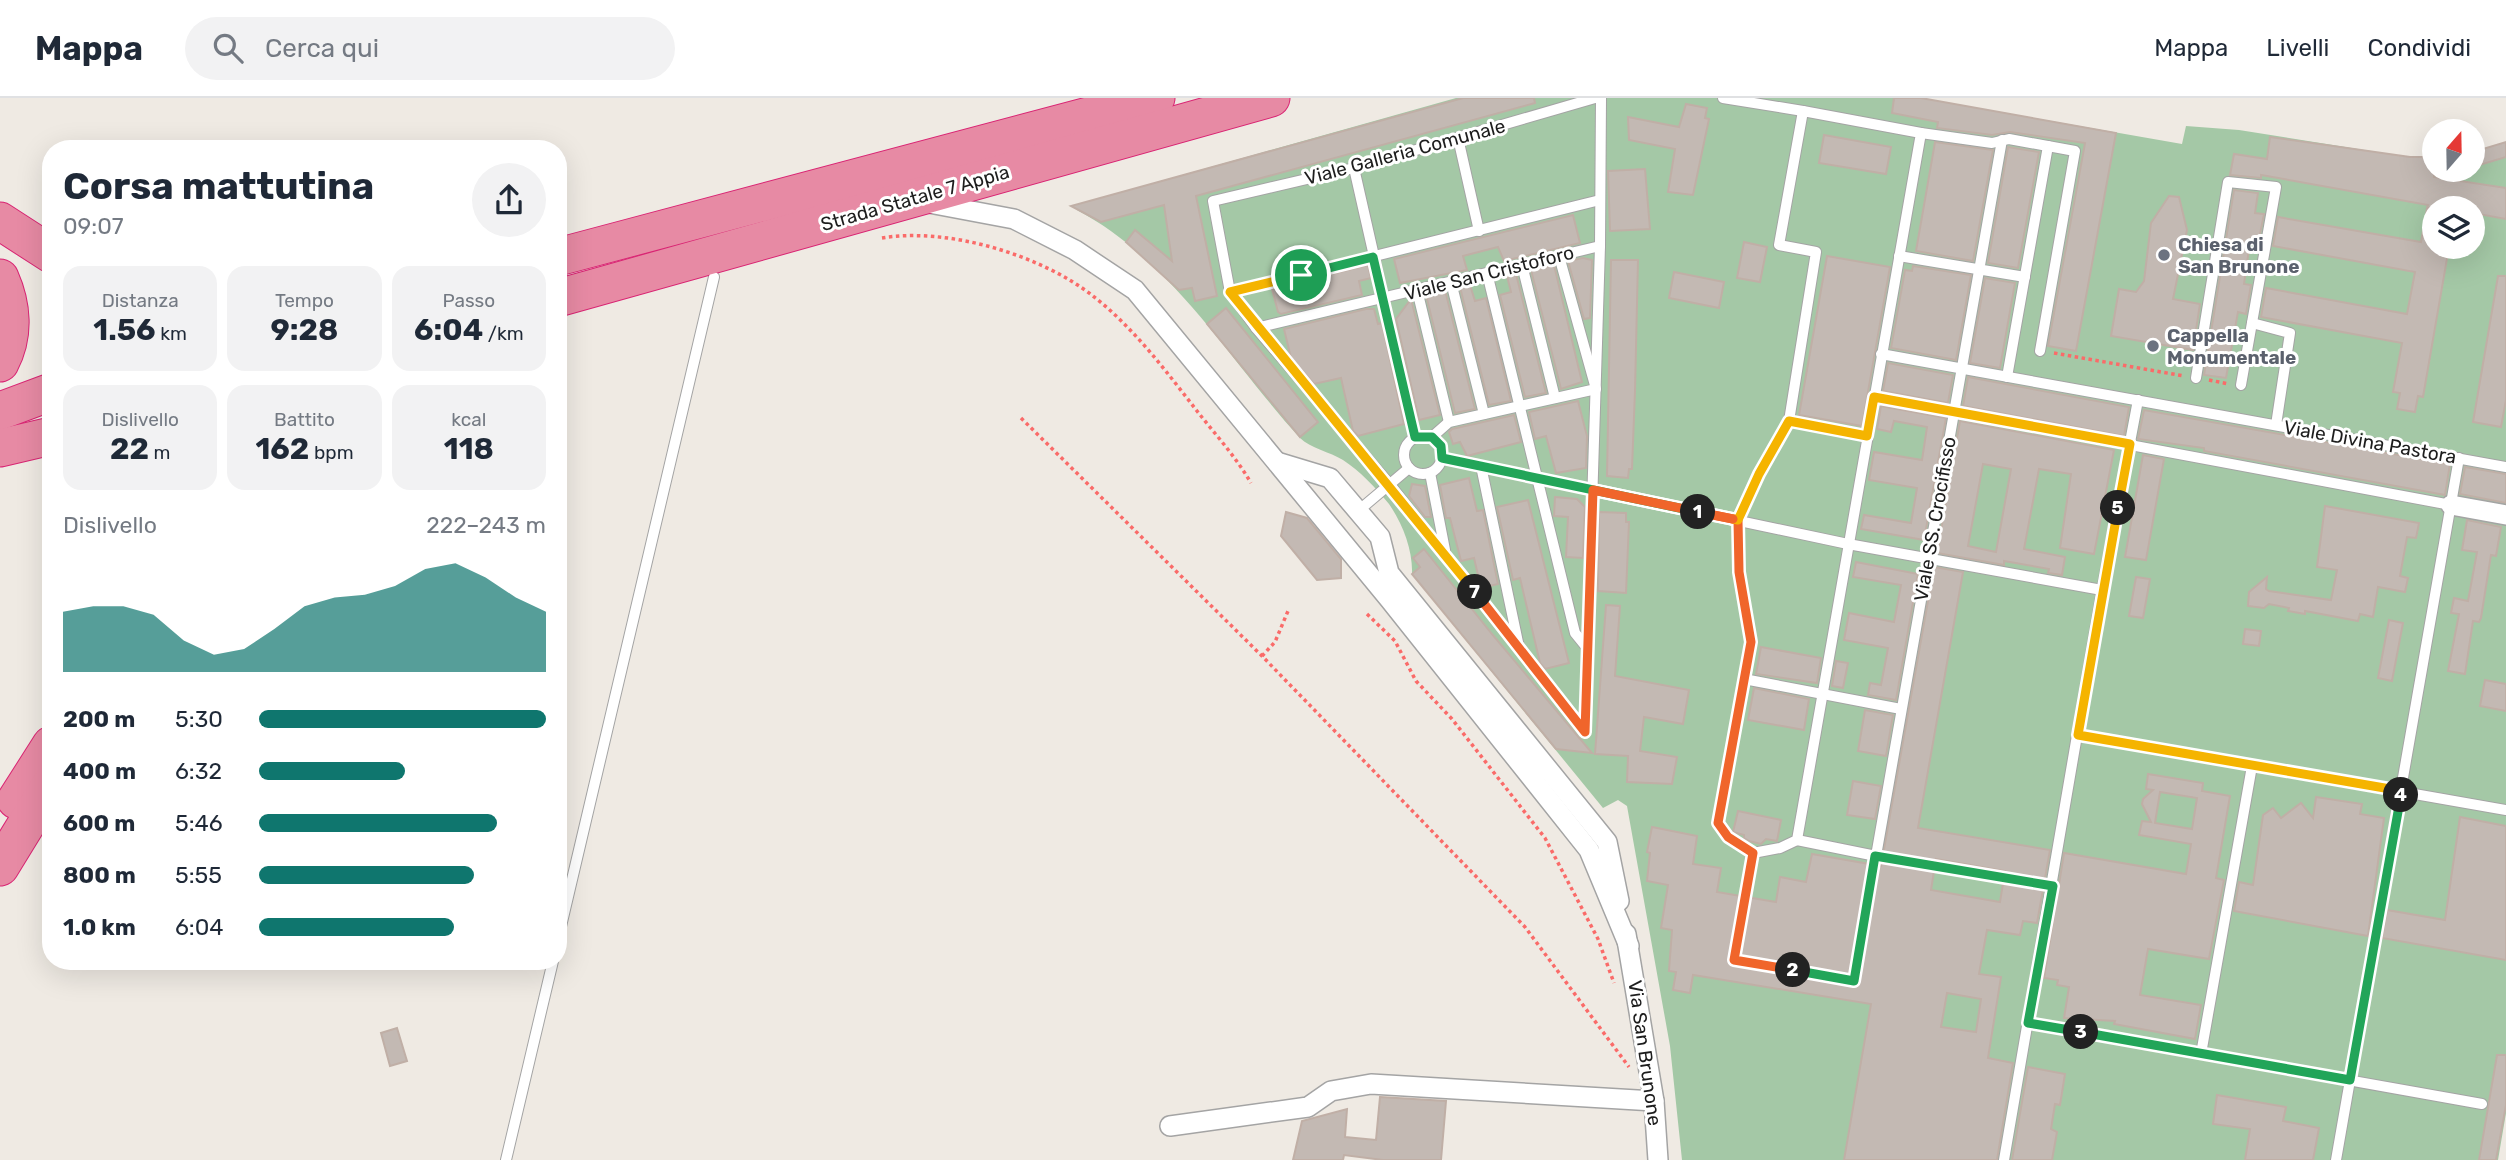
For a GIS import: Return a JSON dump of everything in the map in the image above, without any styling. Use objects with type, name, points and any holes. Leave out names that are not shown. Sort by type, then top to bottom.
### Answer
[{"type":"highway","name":"Strada Statale 7 Appia","points":[[567,255],[1156,98]]},
{"type":"highway","name":"Strada Statale 7 Appia","points":[[567,295],[1271,98]]},
{"type":"highway","points":[[0,221],[42,248]]},
{"type":"highway","points":[[0,278],[10,300],[10,330],[0,363]]},
{"type":"highway","points":[[0,411],[42,395]]},
{"type":"highway","points":[[0,448],[42,438]]},
{"type":"highway","points":[[0,461],[42,460]]},
{"type":"highway","points":[[0,826],[42,759]]},
{"type":"highway","points":[[0,867],[42,799]]},
{"type":"street","points":[[907,200],[956,206],[1014,219],[1075,250],[1135,290],[1589,850],[1629,946]]},
{"type":"street","points":[[1277,462],[1330,478],[1380,537],[1389,573],[1607,842],[1629,946]]},
{"type":"street","points":[[2451,505],[2506,515]]},
{"type":"street","name":"Via San Brunone","points":[[1629,946],[1654,1101],[1658,1160]]},
{"type":"street","points":[[1170,1126],[1308,1107],[1331,1091],[1371,1084],[1654,1101]]},
{"type":"lane","name":"Viale Galleria Comunale","points":[[1230,292],[1213,201],[1354,168],[1595,98]]},
{"type":"lane","points":[[1600,200],[1230,292],[1256,328],[1446,554],[1585,732],[1600,246],[1601,98]]},
{"type":"lane","points":[[1723,98],[1920,133],[2075,151],[2040,351]]},
{"type":"lane","points":[[1803,111],[1779,245],[1816,252],[1789,421],[1759,474],[1738,520],[1739,572],[1751,642],[1718,823],[1728,837],[1753,853],[1780,848],[1797,840],[1875,856]]},
{"type":"lane","points":[[1797,840],[1920,133]]},
{"type":"lane","points":[[1458,138],[1479,230]]},
{"type":"lane","name":"Viale SS. Crocifisso","points":[[1875,856],[2002,141]]},
{"type":"lane","points":[[2007,377],[2048,146]]},
{"type":"lane","points":[[1354,168],[1415,437]]},
{"type":"lane","points":[[2196,378],[2228,182],[2276,187],[2241,386]]},
{"type":"lane","name":"Viale San Cristoforo","points":[[1256,328],[1600,246]]},
{"type":"lane","points":[[1559,256],[1596,388]]},
{"type":"lane","points":[[1899,256],[2025,277]]},
{"type":"lane","points":[[1522,265],[1555,398]]},
{"type":"lane","points":[[1487,273],[1575,633],[1588,649]]},
{"type":"lane","points":[[567,901],[714,276]]},
{"type":"lane","points":[[1451,282],[1484,414]]},
{"type":"lane","points":[[1417,290],[1449,422]]},
{"type":"lane","points":[[2252,324],[2290,333],[2276,425]]},
{"type":"lane","name":"Viale Divina Pastora","points":[[1881,355],[2506,467]]},
{"type":"lane","points":[[1415,437],[1432,437],[1449,422],[1596,388]]},
{"type":"lane","points":[[1874,397],[2451,505]]},
{"type":"lane","points":[[2004,1160],[2102,590],[2138,400]]},
{"type":"lane","points":[[1789,421],[1867,436]]},
{"type":"lane","points":[[1415,437],[1404,451],[1409,468],[1418,474],[1430,473],[1438,467],[1442,458],[1441,446],[1432,437]]},
{"type":"lane","points":[[1442,458],[1848,544],[2102,590]]},
{"type":"lane","points":[[2336,1160],[2459,458]]},
{"type":"lane","points":[[1481,466],[1520,650]]},
{"type":"lane","points":[[1358,511],[1391,486],[1409,468]]},
{"type":"lane","points":[[1430,473],[1446,554]]},
{"type":"lane","points":[[1744,679],[1901,709]]},
{"type":"lane","points":[[2078,735],[2506,810]]},
{"type":"lane","points":[[2201,1054],[2252,766]]},
{"type":"lane","points":[[506,1160],[551,970]]},
{"type":"lane","points":[[2028,1023],[2482,1104]]},
{"type":"path","points":[[869,240],[895,236],[944,236],[989,246],[1065,278],[1093,296],[1146,349],[1251,483]]},
{"type":"path","points":[[2040,351],[2241,386]]},
{"type":"path","points":[[1021,418],[1262,656],[1525,927],[1654,1101]]},
{"type":"path","points":[[1262,656],[1275,642],[1288,611]]},
{"type":"path","points":[[1367,614],[1395,641],[1416,681],[1452,719],[1545,838],[1598,939],[1618,993]]},
{"type":"path","points":[[1753,853],[1734,960],[1854,981],[1875,856],[2053,886]]},
{"type":"path","points":[[1626,1052],[1627,1064]]},
{"type":"green space","points":[[1456,98],[1920,98],[2182,144],[2186,126],[2239,130],[2422,157],[2422,182],[2485,182],[2485,148],[2506,142],[2506,1113],[2498,1160],[1682,1160],[1670,1046],[1627,806],[1618,800],[1603,808],[1412,574],[1411,556],[1403,529],[1379,492],[1343,460],[1309,445],[1300,438],[1171,284],[1143,256],[1111,231],[1077,210],[1076,205]]},
{"type":"building","points":[[1463,98],[1534,98],[1535,103],[1196,196],[1217,296],[1195,301],[1192,288],[1179,290],[1126,242],[1135,230],[1172,261],[1164,205],[1101,222],[1071,206]]},
{"type":"building","points":[[1894,98],[1921,98],[2116,133],[2076,351],[2048,346],[2085,143],[2010,132],[1992,135],[1937,128],[1938,122],[1892,113]]},
{"type":"building","points":[[1686,104],[1707,108],[1705,118],[1709,119],[1693,195],[1668,192],[1675,149],[1629,140],[1628,117],[1679,127]]},
{"type":"building","points":[[1824,135],[1891,147],[1886,174],[1819,163]]},
{"type":"building","points":[[2270,137],[2422,157],[2422,182],[2467,182],[2506,188],[2506,219],[2485,215],[2485,196],[2422,196],[2422,204],[2261,175],[2261,178],[2230,175],[2234,154],[2267,159]]},
{"type":"building","points":[[1935,142],[1993,150],[1973,261],[1916,251]]},
{"type":"building","points":[[2506,142],[2506,157],[2485,163],[2485,148]]},
{"type":"building","points":[[2008,147],[2039,152],[2018,268],[1988,263]]},
{"type":"building","points":[[1645,169],[1650,229],[1610,231],[1608,171]]},
{"type":"building","points":[[2234,190],[2258,193],[2255,213],[2264,214],[2258,244],[2250,242],[2244,284],[2251,285],[2246,314],[2238,312],[2226,378],[2204,375]]},
{"type":"building","points":[[2169,196],[2179,197],[2187,230],[2173,299],[2200,304],[2193,350],[2111,336],[2119,289],[2136,292],[2144,281],[2151,223]]},
{"type":"building","points":[[1573,215],[1580,243],[1504,261],[1498,247],[1463,256],[1467,270],[1400,283],[1394,259]]},
{"type":"building","points":[[2278,217],[2421,242],[2422,236],[2422,259],[2447,259],[2423,397],[2418,396],[2415,412],[2397,409],[2400,393],[2393,392],[2402,343],[2261,317],[2266,288],[2407,314],[2415,272],[2273,246]]},
{"type":"building","points":[[1744,242],[1767,247],[1760,282],[1737,278]]},
{"type":"building","points":[[1827,256],[1890,267],[1862,426],[1799,415]]},
{"type":"building","points":[[1583,258],[1592,260],[1590,318],[1584,319],[1568,261]]},
{"type":"building","points":[[1611,260],[1638,260],[1632,469],[1629,469],[1628,478],[1607,476]]},
{"type":"building","points":[[1368,265],[1371,278],[1359,281],[1362,295],[1281,314],[1278,312],[1272,289]]},
{"type":"building","points":[[1554,265],[1582,382],[1561,389],[1531,270]]},
{"type":"building","points":[[1913,266],[1971,275],[1956,360],[1891,348],[1905,270],[1912,271]]},
{"type":"building","points":[[1674,272],[1724,282],[1719,308],[1669,298]]},
{"type":"building","points":[[1516,274],[1546,393],[1525,397],[1500,295],[1511,292],[1507,276]]},
{"type":"building","points":[[2498,276],[2506,276],[2506,400],[2501,427],[2473,422]]},
{"type":"building","points":[[1985,278],[2015,283],[2000,368],[1970,363]]},
{"type":"building","points":[[1470,285],[1475,301],[1486,298],[1511,401],[1489,405],[1460,287]]},
{"type":"building","points":[[1445,290],[1475,409],[1455,413],[1426,295]]},
{"type":"building","points":[[1411,299],[1440,415],[1419,420],[1396,319]]},
{"type":"building","points":[[1226,308],[1318,422],[1300,437],[1207,324]]},
{"type":"building","points":[[1374,309],[1378,324],[1382,323],[1404,424],[1358,436],[1353,431],[1341,378],[1314,384],[1291,358],[1284,329]]},
{"type":"building","points":[[1888,363],[1953,375],[1948,403],[1883,391]]},
{"type":"building","points":[[1968,377],[2129,407],[2124,436],[1963,406]]},
{"type":"building","points":[[1578,401],[1587,436],[1586,468],[1556,473],[1546,436],[1535,439],[1529,412]]},
{"type":"building","points":[[1881,406],[1946,418],[1924,540],[1861,529],[1864,515],[1911,523],[1917,488],[1869,480],[1874,452],[1922,460],[1927,427],[1894,421],[1891,432],[1877,429]]},
{"type":"building","points":[[2144,410],[2450,464],[2445,495],[2204,451],[2204,448],[2138,439]]},
{"type":"building","points":[[1514,415],[1521,442],[1467,456],[1460,442],[1453,444],[1449,432],[1452,429]]},
{"type":"building","points":[[1960,421],[2114,450],[2094,554],[2060,548],[2071,474],[2039,469],[2024,549],[2065,557],[2062,575],[2048,573],[2049,569],[2004,561],[2004,565],[1937,553]],"holes":[[[1983,464],[2011,469],[1996,552],[1968,546]]]},
{"type":"building","points":[[2143,455],[2164,459],[2146,560],[2125,557]]},
{"type":"building","points":[[2465,467],[2506,474],[2506,503],[2460,494]]},
{"type":"building","points":[[1469,478],[1477,511],[1483,510],[1498,584],[1481,588],[1474,558],[1461,561],[1450,518],[1446,518],[1440,485]]},
{"type":"building","points":[[1412,484],[1425,486],[1431,517],[1425,517],[1409,496]]},
{"type":"building","points":[[1555,497],[1577,499],[1585,507],[1583,558],[1566,557],[1568,517],[1554,516]]},
{"type":"building","points":[[1528,500],[1569,663],[1545,669],[1540,663],[1520,578],[1513,580],[1497,507]]},
{"type":"building","points":[[2325,506],[2419,523],[2416,538],[2407,537],[2400,576],[2408,578],[2405,592],[2378,587],[2373,617],[2360,614],[2358,621],[2305,611],[2305,614],[2288,611],[2289,608],[2269,604],[2264,608],[2248,606],[2249,592],[2267,577],[2266,589],[2269,591],[2331,600],[2337,570],[2317,567]]},
{"type":"building","points":[[1286,512],[1307,518],[1341,559],[1341,578],[1317,580],[1281,536]]},
{"type":"building","points":[[1599,512],[1626,513],[1626,522],[1629,522],[1626,593],[1598,591]]},
{"type":"building","points":[[2467,520],[2501,527],[2496,556],[2491,555],[2481,618],[2479,622],[2473,621],[2465,674],[2448,671],[2459,614],[2451,613],[2454,598],[2468,601],[2477,552],[2462,550]]},
{"type":"building","points":[[1424,549],[1592,753],[1556,749],[1412,574],[1420,567],[1413,558]]},
{"type":"building","points":[[1856,562],[1918,574],[1896,700],[1868,695],[1870,683],[1881,685],[1888,648],[1844,640],[1849,613],[1894,622],[1901,585],[1853,577]]},
{"type":"building","points":[[1934,567],[1963,572],[1918,828],[2050,850],[2037,923],[2023,921],[2020,935],[1987,930],[1979,974],[2001,977],[1988,1058],[2013,1063],[1997,1160],[1844,1160],[1871,1004],[1693,975],[1690,993],[1673,990],[1676,972],[1669,971],[1672,930],[1661,928],[1668,885],[1647,881],[1650,853],[1647,852],[1652,827],[1697,836],[1693,864],[1721,868],[1717,892],[1776,902],[1780,877],[1806,882],[1812,854],[1881,866]],"holes":[[[1936,859],[2005,871],[2000,902],[1931,890]],[[1947,993],[1981,999],[1976,1032],[1941,1027]]]},
{"type":"building","points":[[2136,577],[2150,579],[2143,618],[2129,616]]},
{"type":"building","points":[[1606,605],[1620,606],[1615,676],[1689,690],[1683,724],[1644,717],[1640,751],[1677,757],[1672,784],[1627,782],[1628,756],[1595,754]]},
{"type":"building","points":[[2389,620],[2403,623],[2392,681],[2378,678]]},
{"type":"building","points":[[2245,629],[2261,631],[2259,646],[2243,644]]},
{"type":"building","points":[[1761,647],[1821,658],[1817,683],[1756,674]]},
{"type":"building","points":[[1836,661],[1848,663],[1843,688],[1832,686]]},
{"type":"building","points":[[2485,680],[2506,684],[2506,711],[2480,706]]},
{"type":"building","points":[[1754,688],[1809,699],[1804,730],[1748,720]]},
{"type":"building","points":[[1865,710],[1893,715],[1886,756],[1858,751]]},
{"type":"building","points":[[2148,774],[2203,783],[2202,791],[2230,796],[2216,878],[2224,880],[2209,959],[2148,949],[2140,995],[2201,1005],[2195,1039],[2114,1024],[2115,1021],[2064,1018],[2069,987],[2057,985],[2058,980],[2044,978],[2064,853],[2186,874],[2191,844],[2139,835],[2142,821],[2151,822],[2142,804],[2143,799],[2153,790],[2146,789]],"holes":[[[2160,792],[2197,798],[2192,829],[2155,823]]]},
{"type":"building","points":[[1853,781],[1881,786],[1875,819],[1847,815]]},
{"type":"building","points":[[2316,797],[2362,804],[2360,814],[2384,818],[2368,936],[2234,911],[2239,882],[2253,885],[2263,815],[2273,808],[2281,818],[2301,803],[2313,818]]},
{"type":"building","points":[[1738,811],[1781,820],[1777,841],[1766,839],[1761,844],[1733,832]]},
{"type":"building","points":[[2460,817],[2506,826],[2506,960],[2382,938],[2387,910],[2445,920]]},
{"type":"building","points":[[397,1028],[407,1061],[390,1066],[381,1033]]},
{"type":"building","points":[[2497,1055],[2506,1055],[2506,1105],[2496,1160],[2479,1160]]},
{"type":"building","points":[[2028,1067],[2065,1074],[2060,1105],[2055,1104],[2051,1129],[2057,1132],[2052,1160],[2012,1160]]},
{"type":"building","points":[[2217,1095],[2286,1107],[2283,1121],[2319,1128],[2313,1160],[2245,1160],[2250,1129],[2213,1124]]},
{"type":"building","points":[[1380,1097],[1446,1101],[1441,1160],[1383,1160],[1344,1155],[1343,1160],[1293,1160],[1302,1121],[1347,1109],[1345,1137],[1376,1140]]},
{"type":"place","name":"Chiesa di San Brunone","points":[[2164,255]]},
{"type":"place","name":"Cappella Monumentale","points":[[2153,346]]},
{"type":"route","points":[[1301,275],[1230,292],[1256,328],[1446,554],[1585,732],[1593,490],[1738,520],[1759,474],[1789,421],[1867,436],[1874,397],[2130,444],[2078,735],[2402,791],[2350,1080],[2028,1023],[2053,886],[1875,856],[1854,981],[1734,960],[1753,853],[1728,837],[1718,823],[1751,642],[1739,572],[1738,520],[1442,458],[1441,446],[1432,437],[1415,437],[1373,257],[1301,275]]}]
